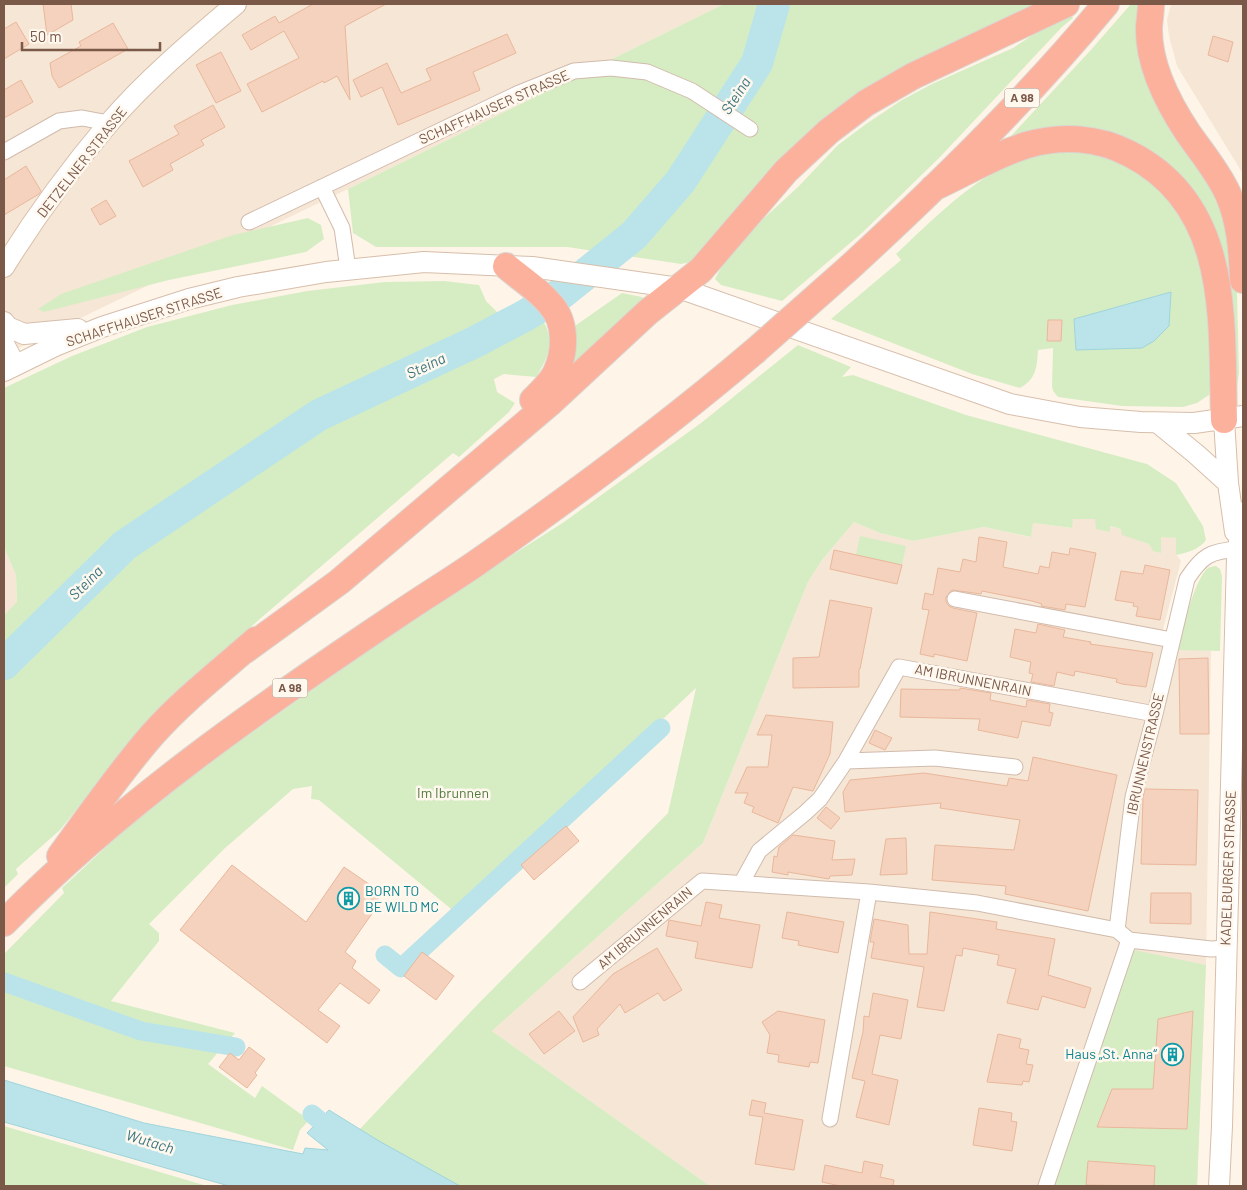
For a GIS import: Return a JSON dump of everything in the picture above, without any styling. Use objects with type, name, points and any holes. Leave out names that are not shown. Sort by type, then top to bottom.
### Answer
[{"type":"highway","points":[[244,651],[339,582],[551,402],[648,312],[701,270],[786,171],[829,131],[866,103],[913,76],[1066,4]]},
{"type":"highway","name":"A 98","points":[[4,923],[30,897],[153,789],[288,689],[474,565],[576,492],[708,391],[805,308],[933,188],[1024,96],[1106,4]]},
{"type":"highway","points":[[1151,4],[1149,30],[1155,66],[1174,110],[1216,172],[1228,195],[1236,217],[1242,248],[1243,280]]},
{"type":"highway","points":[[933,188],[1026,146],[1058,139],[1090,140],[1123,150],[1149,163],[1173,184],[1193,211],[1206,240],[1215,270],[1234,418]]},
{"type":"highway","points":[[30,897],[152,735],[196,691],[533,400],[549,383],[557,370],[564,337],[560,321],[552,305],[520,271]]},
{"type":"main road","name":"DETZELNER STRASSE","points":[[4,267],[57,190],[109,123],[176,55],[236,4]]},
{"type":"main road","name":"SCHAFFHAUSER STRASSE","points":[[10,368],[55,346],[102,327],[189,299],[238,287],[348,269],[424,262],[629,280],[679,288],[1010,404],[1080,417],[1158,423],[1194,423],[1234,418]]},
{"type":"main road","points":[[4,322],[8,327],[24,334],[102,327]]},
{"type":"main road","points":[[4,344],[10,368]]},
{"type":"main road","name":"KADELBURGER STRASSE","points":[[1219,1186],[1240,512],[1228,483],[1234,418]]},
{"type":"main road","points":[[1158,423],[1228,483]]},
{"type":"street","name":"SCHAFFHAUSER STRASSE","points":[[249,222],[517,94],[574,71],[611,68],[647,72],[692,91],[750,129]]},
{"type":"street","points":[[4,152],[59,121],[82,118],[109,123]]},
{"type":"street","points":[[322,188],[342,228],[348,269]]},
{"type":"street","name":"IBRUNNENSTRASSE","points":[[1116,930],[1133,797],[1187,579],[1195,566],[1208,556],[1220,550],[1238,549]]},
{"type":"street","points":[[955,599],[1172,640]]},
{"type":"street","name":"AM IBRUNNENRAIN","points":[[742,882],[759,851],[820,799],[846,761],[898,666],[1155,714]]},
{"type":"street","points":[[846,761],[936,758],[1015,767]]},
{"type":"street","name":"AM IBRUNNENRAIN","points":[[580,982],[702,881],[742,882],[977,902],[1116,930],[1129,940]]},
{"type":"street","points":[[830,1119],[869,892]]},
{"type":"street","points":[[1046,1186],[1129,940],[1211,950],[1226,948]]},
{"type":"shaded area","points":[[4,4],[724,4],[348,189],[4,355]]},
{"type":"shaded area","points":[[1171,4],[1243,4],[1243,174],[1177,66],[1167,20]]},
{"type":"shaded area","points":[[1073,519],[1095,519],[1110,531],[1109,526],[1121,529],[1161,552],[1161,536],[1176,538],[1176,554],[1181,561],[1161,637],[1211,645],[1206,965],[1197,1186],[710,1186],[492,1031],[703,843],[808,582],[822,560],[854,522],[880,533],[913,541],[984,527],[1030,537],[1033,523],[1071,528]]},
{"type":"shaded area","points":[[4,547],[16,575],[17,603],[4,615]]},
{"type":"green space","points":[[724,4],[1041,4],[904,69],[691,262],[681,264],[567,247],[376,247],[353,233],[348,189]]},
{"type":"green space","points":[[1131,4],[1143,4],[1192,153],[1226,215],[1233,249],[1237,293],[1239,373],[1234,394],[1229,327],[1164,164],[1011,136]]},
{"type":"green space","points":[[1069,11],[1073,18],[1062,27],[940,157],[863,232],[782,301],[721,285],[715,279],[726,258],[750,231],[798,187],[838,145],[902,100],[932,84],[1013,48]]},
{"type":"green space","points":[[1053,151],[1078,151],[1118,160],[1150,178],[1190,226],[1208,285],[1212,379],[1209,395],[1197,403],[1183,407],[1122,406],[1058,397],[1053,391],[1052,386],[1053,348],[1038,350],[1035,372],[1029,381],[1020,388],[972,374],[831,319],[901,260],[896,254],[942,211],[975,185],[1011,163],[1030,156]]},
{"type":"green space","points":[[308,218],[321,225],[324,239],[306,252],[169,280],[44,312],[38,309],[61,294],[233,235]]},
{"type":"green space","points":[[444,281],[479,285],[486,301],[500,315],[526,300],[535,309],[542,318],[549,336],[547,355],[536,377],[504,374],[494,379],[497,392],[515,403],[509,412],[459,457],[453,453],[182,686],[145,724],[60,830],[16,869],[18,874],[4,888],[4,615],[17,602],[16,575],[4,547],[4,388],[72,356],[147,327],[232,305],[307,291],[385,282]]},
{"type":"green space","points":[[622,293],[645,299],[565,372],[569,330]]},
{"type":"green space","name":"Im Ibrunnen","points":[[798,345],[851,367],[842,377],[853,375],[966,415],[1147,464],[1176,483],[1203,526],[1206,540],[1193,550],[1176,555],[1176,538],[1161,537],[1161,553],[1153,551],[1149,544],[1122,535],[1121,529],[1110,526],[1110,532],[1096,529],[1095,519],[1073,519],[1072,528],[1033,523],[1031,537],[984,527],[913,541],[880,533],[854,522],[822,560],[808,582],[703,843],[492,1031],[710,1186],[306,1186],[478,1004],[668,813],[696,688],[456,913],[319,800],[311,799],[312,786],[293,789],[224,849],[149,924],[159,933],[159,941],[111,1001],[235,1033],[208,1064],[255,1098],[262,1086],[309,1120],[300,1130],[293,1150],[4,1066],[4,954],[64,893],[62,888],[119,835],[207,764],[417,616],[564,522],[701,423]]},
{"type":"green space","points":[[860,536],[906,546],[902,565],[856,555]]},
{"type":"green space","points":[[1216,566],[1220,569],[1222,576],[1220,651],[1178,650],[1185,619],[1203,573],[1208,568]]},
{"type":"green space","points":[[1134,950],[1206,965],[1197,1186],[1051,1186]]},
{"type":"green space","points":[[4,1126],[207,1186],[4,1186]]},
{"type":"water","points":[[1171,292],[1169,326],[1154,341],[1142,348],[1076,350],[1074,319]]},
{"type":"water","name":"Wutach","points":[[4,1080],[144,1123],[303,1154],[305,1148],[328,1150],[307,1133],[329,1110],[379,1141],[460,1186],[229,1186],[4,1122]]},
{"type":"building","points":[[43,4],[71,4],[73,20],[47,35]]},
{"type":"building","points":[[313,4],[386,4],[345,26],[350,100],[337,76],[324,83],[323,81],[262,112],[247,84],[299,58],[284,31],[251,50],[242,35],[275,16],[279,23]]},
{"type":"building","points":[[16,22],[29,44],[4,59],[4,29]]},
{"type":"building","points":[[113,23],[128,49],[59,88],[52,76],[50,63],[81,46],[79,42]]},
{"type":"building","points":[[507,34],[516,53],[473,72],[480,90],[398,125],[382,87],[361,97],[353,80],[387,63],[401,93],[431,80],[426,69]]},
{"type":"building","points":[[1213,36],[1233,42],[1228,62],[1208,55]]},
{"type":"building","points":[[221,52],[241,91],[216,103],[196,65]]},
{"type":"building","points":[[21,80],[33,102],[4,118],[4,90]]},
{"type":"building","points":[[213,105],[225,127],[201,140],[204,145],[170,164],[173,170],[143,187],[129,161],[179,134],[174,126]]},
{"type":"building","points":[[26,166],[41,191],[4,215],[4,180]]},
{"type":"building","points":[[106,200],[116,216],[100,225],[91,209]]},
{"type":"building","points":[[1048,320],[1062,320],[1061,341],[1047,341]]},
{"type":"building","points":[[979,537],[1007,542],[1003,567],[1038,574],[1040,566],[1049,568],[1052,552],[1069,555],[1070,548],[1096,553],[1085,607],[1066,604],[1065,610],[982,591],[981,594],[952,590],[946,597],[946,602],[949,606],[977,613],[967,661],[934,654],[934,657],[920,654],[929,610],[922,609],[925,593],[933,595],[938,568],[960,572],[963,559],[976,562]]},
{"type":"building","points":[[834,550],[902,565],[897,584],[830,569]]},
{"type":"building","points":[[1145,565],[1170,570],[1160,620],[1136,616],[1138,607],[1133,606],[1134,603],[1115,600],[1121,571],[1143,574]]},
{"type":"building","points":[[830,600],[872,608],[859,669],[859,687],[793,688],[793,658],[819,657]]},
{"type":"building","points":[[1038,624],[1065,630],[1063,637],[1091,642],[1090,644],[1153,653],[1146,687],[1122,684],[1116,682],[1117,679],[1075,671],[1074,676],[1057,672],[1054,686],[1031,682],[1033,674],[1029,673],[1031,662],[1010,657],[1015,629],[1036,633]]},
{"type":"building","points":[[1208,658],[1209,734],[1180,734],[1179,659]]},
{"type":"building","points":[[960,688],[991,693],[990,700],[1026,707],[1027,700],[1050,704],[1049,712],[1053,713],[1050,726],[1022,721],[1018,738],[978,730],[980,719],[900,717],[901,689],[960,690]]},
{"type":"building","points":[[766,715],[833,722],[830,754],[813,791],[793,787],[778,823],[752,812],[754,807],[744,803],[748,793],[735,793],[747,767],[768,767],[772,735],[757,735]]},
{"type":"building","points":[[875,730],[892,738],[885,750],[869,743]]},
{"type":"building","points":[[1033,757],[1117,775],[1088,911],[1005,894],[1006,886],[932,880],[935,845],[1014,850],[1020,820],[940,808],[941,803],[845,812],[843,792],[850,780],[924,773],[1007,786],[1009,778],[1028,781]]},
{"type":"building","points":[[1145,789],[1198,790],[1196,865],[1141,864],[1143,797]]},
{"type":"building","points":[[826,807],[840,818],[831,829],[817,818]]},
{"type":"building","points":[[566,826],[579,841],[534,880],[521,865]]},
{"type":"building","points":[[793,835],[835,841],[832,860],[855,859],[852,875],[830,876],[829,879],[788,872],[788,875],[772,872],[774,856],[777,857],[779,847]]},
{"type":"building","points":[[906,838],[907,874],[880,875],[886,839]]},
{"type":"building","points":[[232,865],[306,922],[344,867],[382,893],[373,906],[376,908],[345,952],[356,961],[352,968],[380,990],[369,1004],[340,983],[318,1010],[340,1026],[327,1043],[180,930]]},
{"type":"building","points":[[1151,893],[1191,893],[1191,924],[1150,923]]},
{"type":"building","points":[[706,902],[722,905],[719,918],[760,925],[752,968],[695,958],[698,942],[666,936],[669,920],[701,926]]},
{"type":"building","points":[[787,912],[844,922],[838,953],[798,945],[799,941],[782,938]]},
{"type":"building","points":[[930,912],[997,922],[996,929],[1055,939],[1048,975],[1091,988],[1085,1008],[1042,996],[1038,1010],[1007,1003],[1016,969],[997,965],[999,955],[963,948],[962,956],[956,955],[944,1011],[917,1007],[924,967],[871,958],[874,942],[870,942],[874,919],[908,925],[909,954],[927,954]]},
{"type":"building","points":[[657,948],[682,990],[664,1001],[658,993],[625,1013],[620,1004],[597,1029],[599,1035],[583,1042],[573,1017],[613,974]]},
{"type":"building","points":[[422,952],[454,976],[436,1000],[404,976]]},
{"type":"building","points":[[873,993],[908,1000],[901,1039],[880,1035],[872,1074],[898,1080],[889,1125],[856,1117],[865,1081],[852,1078],[863,1032],[864,1016],[869,1017]]},
{"type":"building","points":[[559,1011],[575,1031],[544,1054],[529,1034]]},
{"type":"building","points":[[778,1011],[825,1020],[818,1063],[810,1062],[809,1067],[778,1062],[779,1055],[767,1053],[770,1035],[762,1022]]},
{"type":"building","name":"Haus „St. Anna“","points":[[1193,1011],[1187,1129],[1097,1127],[1112,1089],[1153,1089],[1158,1019]]},
{"type":"building","points":[[998,1034],[1021,1039],[1019,1048],[1029,1050],[1026,1064],[1033,1065],[1029,1082],[1023,1081],[1022,1085],[987,1082]]},
{"type":"building","points":[[249,1047],[265,1059],[255,1073],[257,1075],[247,1088],[219,1067],[230,1053],[239,1060]]},
{"type":"building","points":[[752,1100],[766,1103],[764,1113],[803,1120],[794,1170],[755,1164],[763,1117],[749,1115]]},
{"type":"building","points":[[979,1108],[1012,1113],[1011,1121],[1017,1122],[1012,1151],[973,1145]]},
{"type":"building","points":[[864,1161],[883,1165],[880,1177],[894,1180],[893,1186],[840,1186],[822,1182],[825,1165],[862,1173]]},
{"type":"building","points":[[1088,1161],[1155,1166],[1154,1186],[1086,1185]]},
{"type":"waterway","name":"Steina","points":[[4,664],[125,545],[319,415],[475,342],[526,315],[562,293],[634,235],[680,182],[757,63],[774,4]]},
{"type":"waterway","points":[[385,955],[401,968],[661,728]]},
{"type":"waterway","points":[[4,982],[141,1031],[236,1047]]},
{"type":"waterway","points":[[312,1114],[337,1135]]},
{"type":"place","name":"BORN TO BE WILD MC","points":[[349,899]]},
{"type":"place","name":"Haus „St. Anna“","points":[[1173,1054]]}]
